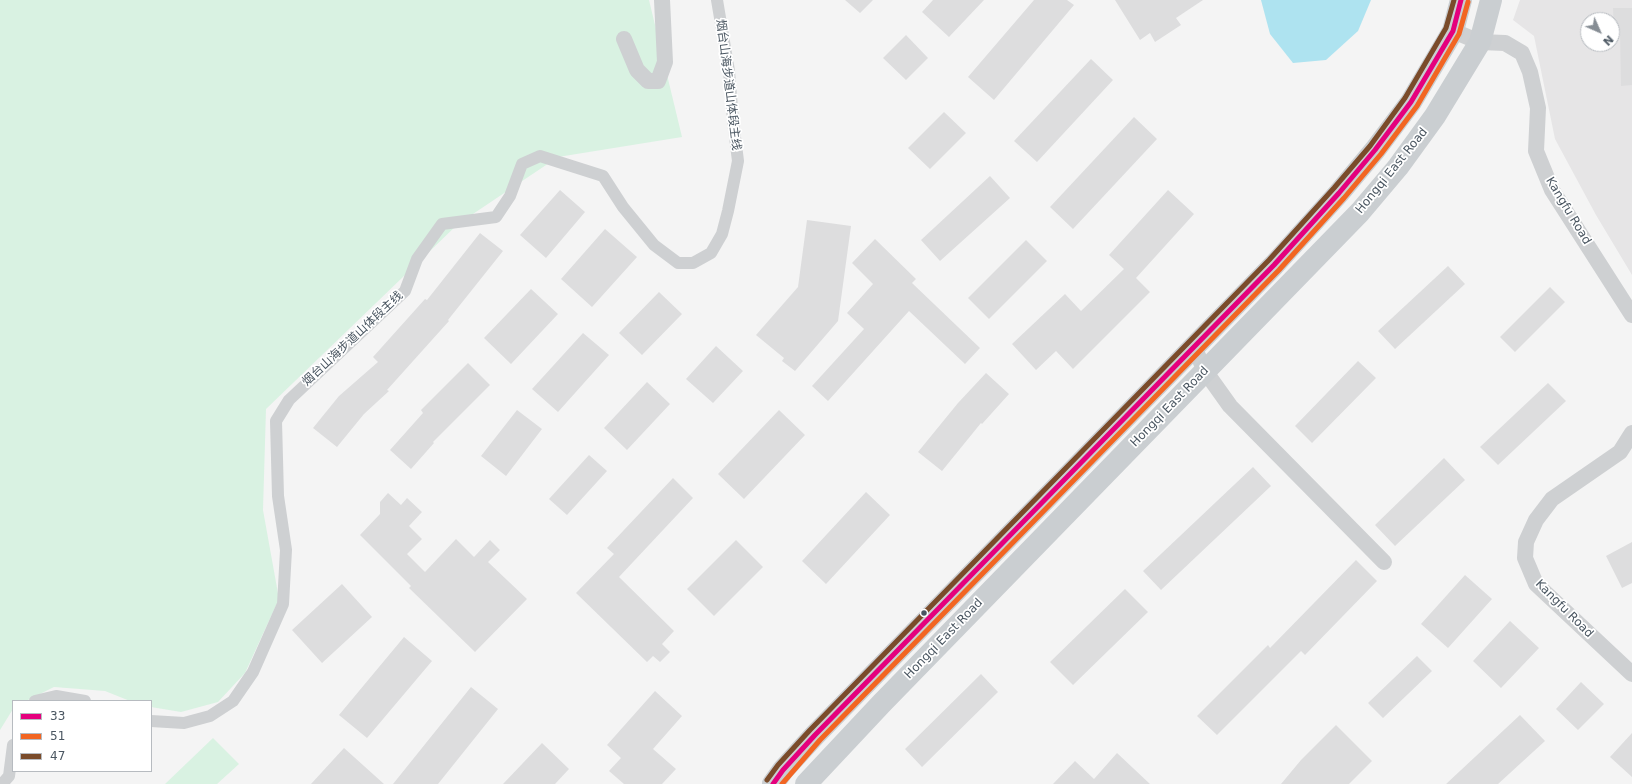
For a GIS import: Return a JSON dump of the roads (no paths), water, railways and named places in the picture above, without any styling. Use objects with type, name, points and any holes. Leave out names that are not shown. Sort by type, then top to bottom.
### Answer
[{"type":"main road","name":"Hongqi East Road","points":[[773,784],[783,770],[815,735],[1274,265],[1339,193],[1375,150],[1411,102],[1453,31],[1461,0]]},
{"type":"main road","name":"Hongqi East Road","points":[[806,784],[882,703],[1360,212],[1398,167],[1435,116],[1480,42],[1491,0]]},
{"type":"street","points":[[624,39],[637,70],[648,81],[658,81],[665,62],[662,0]]},
{"type":"street","name":"烟台山海步道山体段主线","points":[[152,721],[184,723],[210,716],[233,701],[253,672],[283,604],[286,550],[278,496],[276,421],[289,400],[405,291],[417,258],[442,224],[496,217],[510,196],[522,164],[540,156],[603,176],[623,207],[654,245],[678,263],[693,263],[711,253],[722,234],[738,161],[729,71],[717,0]]},
{"type":"street","name":"Kangfu Road","points":[[1453,31],[1480,42],[1505,43],[1522,53],[1530,72],[1538,108],[1536,151],[1552,190],[1632,315]]},
{"type":"street","points":[[1194,347],[1205,371],[1230,406],[1384,562]]},
{"type":"street","name":"Kangfu Road","points":[[1632,433],[1620,452],[1552,498],[1536,520],[1526,542],[1525,558],[1536,584],[1632,674]]},
{"type":"street","points":[[39,700],[56,696],[79,700]]},
{"type":"street","points":[[2,784],[9,776],[12,753]]},
{"type":"water","points":[[1261,0],[1371,0],[1358,31],[1326,60],[1293,63],[1270,34]]}]
